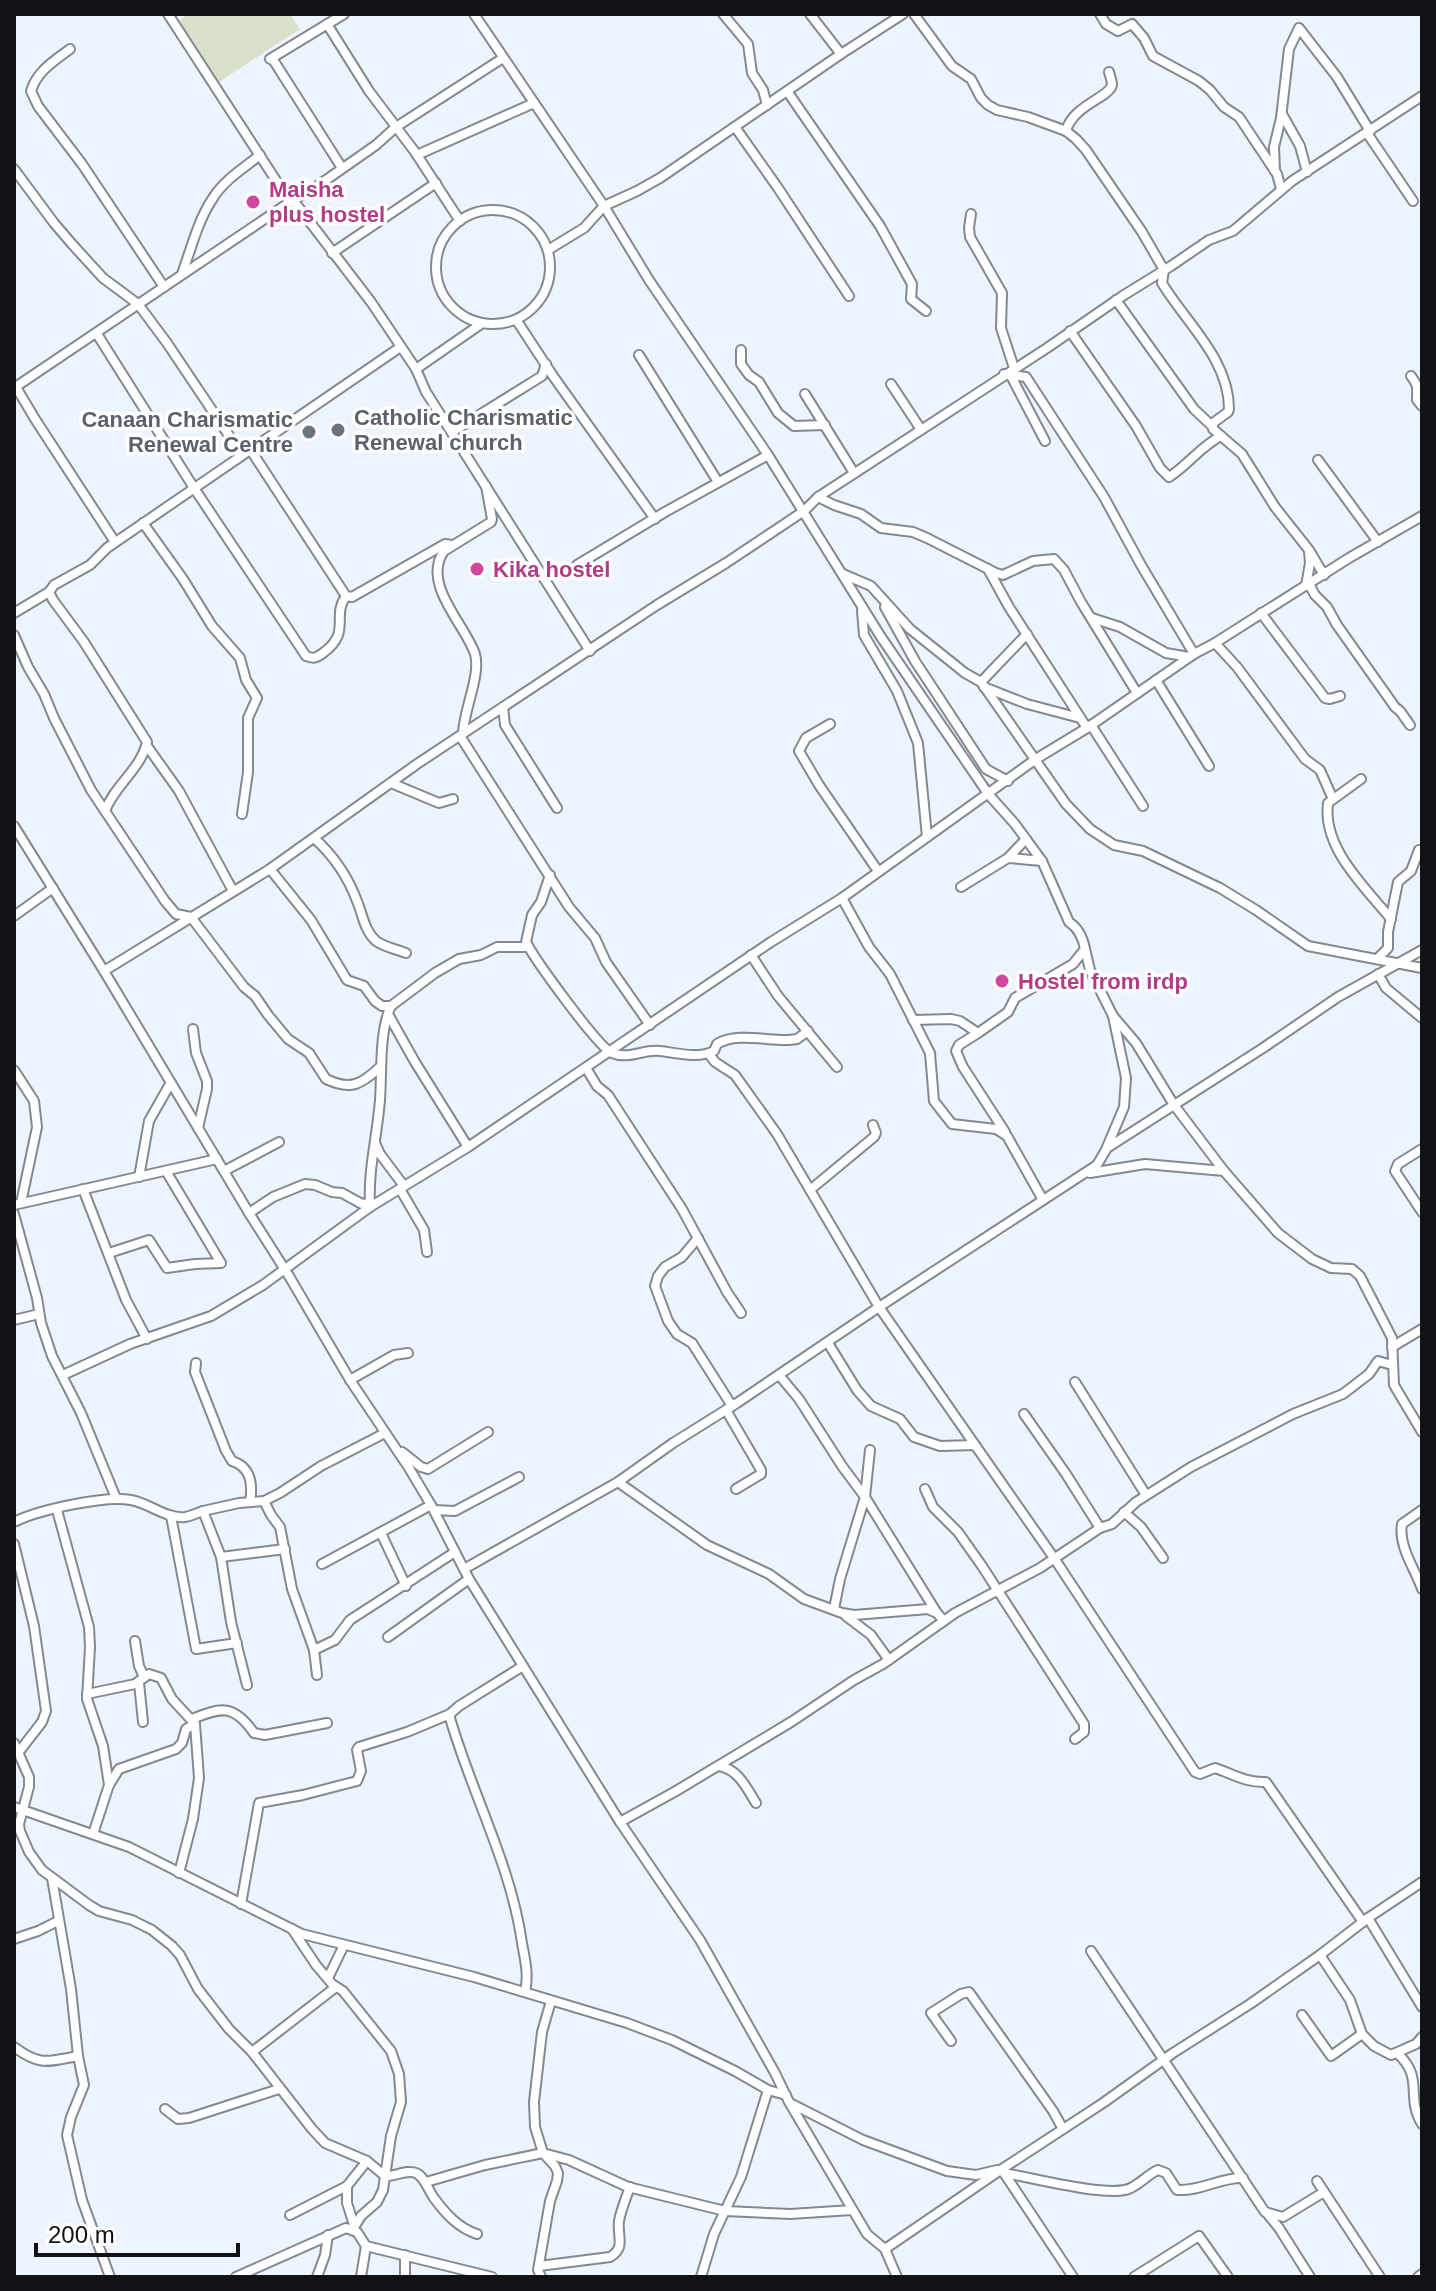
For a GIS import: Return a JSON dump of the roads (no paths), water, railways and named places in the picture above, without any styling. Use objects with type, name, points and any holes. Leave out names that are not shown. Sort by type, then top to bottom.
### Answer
[{"type":"street","points":[[168,14],[291,201],[371,302],[399,348],[416,369],[426,392],[590,651]]},
{"type":"street","points":[[342,168],[271,58],[344,14]]},
{"type":"street","points":[[474,14],[768,455],[881,637],[989,795],[1042,861],[1069,922],[1083,939],[1090,970],[1113,1016],[1136,1043],[1174,1105],[1224,1171],[1278,1233],[1312,1259],[1331,1268],[1352,1269],[1360,1276],[1392,1338],[1394,1385],[1422,1432]]},
{"type":"street","points":[[723,14],[748,44],[752,73],[763,90],[767,105]]},
{"type":"street","points":[[810,14],[841,54]]},
{"type":"street","points":[[548,250],[584,228],[604,206],[660,178],[903,14]]},
{"type":"street","points":[[914,14],[952,66],[971,79],[988,105],[1066,131],[1086,150],[1142,232],[1164,270],[1162,283],[1202,338],[1227,387],[1228,412],[1212,426]]},
{"type":"street","points":[[1100,14],[1106,24],[1118,31],[1132,24],[1153,56],[1210,90],[1224,107],[1239,117],[1275,171],[1281,189]]},
{"type":"street","points":[[327,24],[369,91],[417,155],[460,221]]},
{"type":"street","points":[[1275,171],[1274,147],[1282,113],[1289,49],[1299,28],[1337,77],[1413,201]]},
{"type":"street","points":[[70,49],[46,68],[35,80],[31,91],[38,106],[82,164],[164,287]]},
{"type":"street","points":[[115,542],[15,388],[316,187],[396,127],[503,58]]},
{"type":"street","points":[[1066,131],[1074,114],[1109,91],[1112,81],[1109,72]]},
{"type":"street","points":[[787,91],[880,226],[912,284],[911,299],[926,311]]},
{"type":"street","points":[[104,971],[270,869],[461,734],[804,511],[818,497],[920,428],[1010,373],[1209,240],[1233,231],[1281,189],[1422,96]]},
{"type":"street","points":[[417,155],[534,103]]},
{"type":"street","points":[[1282,113],[1300,146],[1307,172]]},
{"type":"street","points":[[735,127],[849,296]]},
{"type":"street","points":[[182,274],[202,218],[214,196],[260,155]]},
{"type":"street","points":[[14,169],[54,223],[103,278],[138,304],[346,596],[352,597],[445,544],[452,545]]},
{"type":"street","points":[[332,253],[436,183]]},
{"type":"street","points":[[493,209],[516,214],[536,229],[548,250],[550,273],[543,296],[517,321],[481,324],[459,314],[443,296],[436,273],[438,249],[450,228],[460,221],[470,214],[493,209]]},
{"type":"street","points":[[971,214],[970,237],[1002,293],[1001,328],[1010,373],[1045,441]]},
{"type":"street","points":[[1116,300],[1194,409],[1215,432],[1242,454],[1275,507],[1309,550],[1324,575]]},
{"type":"street","points":[[517,321],[655,519]]},
{"type":"street","points":[[416,369],[481,324]]},
{"type":"street","points":[[1070,331],[1169,477],[1221,436]]},
{"type":"street","points":[[97,334],[194,488],[310,659],[332,647],[338,639],[340,608],[346,596]]},
{"type":"street","points":[[14,613],[90,565],[115,542],[399,348]]},
{"type":"street","points":[[741,350],[741,364],[759,382],[778,413],[794,426],[825,425]]},
{"type":"street","points":[[639,355],[718,482]]},
{"type":"street","points":[[542,376],[546,364]]},
{"type":"street","points":[[1010,373],[1026,377],[1045,405],[1104,497],[1192,655]]},
{"type":"street","points":[[452,432],[542,376],[553,376]]},
{"type":"street","points":[[1411,376],[1419,390],[1417,400],[1422,406]]},
{"type":"street","points":[[891,384],[920,428]]},
{"type":"street","points":[[805,394],[854,473]]},
{"type":"street","points":[[577,565],[768,455]]},
{"type":"street","points":[[1318,460],[1378,542]]},
{"type":"street","points":[[485,484],[491,522],[452,545],[440,558],[440,590],[476,657],[475,675],[461,734],[575,916],[595,938],[606,962],[650,1025]]},
{"type":"street","points":[[818,497],[861,514],[881,528],[913,532],[1003,575],[1033,561],[1054,559],[1060,564],[1137,693]]},
{"type":"street","points":[[63,1375],[111,1352],[211,1316],[286,1270],[370,1205],[468,1147],[751,955],[842,898],[1036,759],[1192,655],[1422,516]]},
{"type":"street","points":[[143,523],[212,626],[240,658],[246,680],[257,698],[248,718],[248,772],[242,814]]},
{"type":"street","points":[[1309,550],[1307,585],[1327,607],[1410,725]]},
{"type":"street","points":[[988,569],[1080,718],[1089,726],[1143,806]]},
{"type":"street","points":[[843,574],[871,586],[910,629],[982,684],[1027,704],[1080,718]]},
{"type":"street","points":[[49,592],[146,737],[147,746],[179,791],[233,891]]},
{"type":"street","points":[[877,593],[915,661],[986,769],[1008,781]]},
{"type":"street","points":[[862,606],[864,635],[897,691],[918,743],[927,837]]},
{"type":"street","points":[[1261,613],[1325,698],[1340,696]]},
{"type":"street","points":[[1091,617],[1120,627],[1166,653],[1192,655]]},
{"type":"street","points":[[982,684],[1027,634]]},
{"type":"street","points":[[14,635],[91,790],[176,914],[191,917],[244,987],[255,996],[288,1039],[309,1053],[326,1079],[353,1085],[368,1078],[380,1067]]},
{"type":"street","points":[[1215,643],[1237,667],[1305,759],[1320,770],[1332,797]]},
{"type":"street","points":[[1156,680],[1209,766]]},
{"type":"street","points":[[982,684],[1066,804],[1090,829],[1114,845],[1143,851],[1220,888],[1308,946],[1422,968]]},
{"type":"street","points":[[503,707],[505,725],[557,808]]},
{"type":"street","points":[[830,724],[806,738],[799,751],[878,871]]},
{"type":"street","points":[[105,811],[147,746]]},
{"type":"street","points":[[1361,779],[1332,797],[1328,803],[1333,842],[1391,919]]},
{"type":"street","points":[[391,783],[439,803],[453,799]]},
{"type":"street","points":[[14,826],[350,1380],[433,1507],[469,1579],[620,1822],[700,1940],[852,2210],[867,2234],[885,2249],[897,2277]]},
{"type":"street","points":[[314,838],[329,851],[342,873],[370,934],[382,945],[406,953]]},
{"type":"street","points":[[961,887],[1008,858],[1026,839]]},
{"type":"street","points":[[1377,958],[1388,948],[1398,882],[1411,871],[1419,850]]},
{"type":"street","points":[[1008,858],[1042,861]]},
{"type":"street","points":[[270,869],[311,920],[347,980],[364,986],[375,1001],[390,1010],[415,1062],[468,1147]]},
{"type":"street","points":[[550,875],[541,902],[532,915],[525,938],[528,947],[567,1001],[610,1052],[629,1056],[648,1050],[682,1055],[709,1054],[723,1040],[789,1040],[797,1039],[808,1031]]},
{"type":"street","points":[[14,916],[53,888]]},
{"type":"street","points":[[842,898],[869,947],[890,974],[930,1053],[932,1094],[938,1107],[952,1124],[996,1129],[1007,1136]]},
{"type":"street","points":[[370,1205],[369,1180],[380,1101],[380,1067],[390,1010],[435,973],[459,959],[479,956],[497,947],[528,947]]},
{"type":"street","points":[[1043,1200],[956,1051],[959,1045],[1008,1012],[1015,998],[1073,964],[1085,949]]},
{"type":"street","points":[[1107,1148],[1338,997],[1422,950]]},
{"type":"street","points":[[751,955],[778,996],[837,1067]]},
{"type":"street","points":[[1378,974],[1386,988],[1422,1018]]},
{"type":"street","points":[[464,1569],[618,1482],[1097,1165],[1124,1107],[1126,1094],[1126,1078],[1113,1016]]},
{"type":"street","points":[[913,1020],[951,1019],[978,1033]]},
{"type":"street","points":[[193,1029],[196,1053],[207,1081],[198,1128]]},
{"type":"street","points":[[709,1054],[715,1062],[735,1075],[777,1134],[879,1307],[1054,1558],[1195,1772],[1200,1774],[1215,1768],[1237,1779],[1266,1782],[1366,1920],[1422,2007]]},
{"type":"street","points":[[586,1068],[597,1086],[608,1095],[741,1313]]},
{"type":"street","points":[[14,1070],[34,1101],[37,1127],[17,1204],[217,1159]]},
{"type":"street","points":[[139,1177],[149,1121],[170,1084]]},
{"type":"street","points":[[810,1190],[874,1137],[873,1125]]},
{"type":"street","points":[[224,1171],[279,1142]]},
{"type":"street","points":[[375,1142],[424,1230],[427,1252]]},
{"type":"street","points":[[1422,1149],[1398,1164],[1395,1171],[1422,1212]]},
{"type":"street","points":[[1081,1174],[1145,1164],[1224,1171]]},
{"type":"street","points":[[109,1253],[149,1240],[167,1268],[221,1263],[166,1171]]},
{"type":"street","points":[[249,1213],[273,1197],[305,1184],[342,1193],[370,1205]]},
{"type":"street","points":[[83,1189],[126,1300],[147,1339]]},
{"type":"street","points":[[14,1214],[52,1356],[116,1498]]},
{"type":"street","points":[[698,1238],[682,1257],[665,1267],[655,1286],[668,1321],[677,1334],[692,1343],[761,1470],[761,1474],[736,1489]]},
{"type":"street","points":[[14,1320],[39,1314]]},
{"type":"street","points":[[1392,1347],[1422,1329]]},
{"type":"street","points":[[828,1343],[871,1406],[900,1419],[914,1437],[940,1446],[975,1445]]},
{"type":"street","points":[[350,1380],[394,1355],[408,1353]]},
{"type":"street","points":[[620,1822],[791,1722],[966,1607],[1040,1568],[1100,1528],[1112,1524],[1146,1495],[1224,1449],[1293,1414],[1343,1394],[1369,1374],[1378,1361],[1392,1365]]},
{"type":"street","points":[[196,1363],[195,1372],[226,1451],[232,1461],[248,1471],[253,1486],[250,1502]]},
{"type":"street","points":[[779,1375],[799,1399],[865,1497],[944,1621]]},
{"type":"street","points":[[1075,1382],[1146,1495]]},
{"type":"street","points":[[1024,1414],[1100,1528]]},
{"type":"street","points":[[392,1444],[428,1469],[488,1432]]},
{"type":"street","points":[[14,1522],[37,1513],[116,1498],[134,1500],[171,1516],[184,1517],[264,1501],[321,1466],[385,1433]]},
{"type":"street","points":[[838,1611],[840,1579],[865,1497],[870,1450]]},
{"type":"street","points":[[322,1564],[433,1507],[455,1511],[519,1477]]},
{"type":"street","points":[[618,1482],[707,1545],[769,1574],[804,1599],[838,1611],[869,1615],[921,1609],[937,1613]]},
{"type":"street","points":[[925,1489],[933,1507],[958,1532],[1084,1724],[1084,1732],[1075,1739]]},
{"type":"street","points":[[264,1501],[280,1527],[294,1594],[314,1650],[317,1675]]},
{"type":"street","points":[[57,1510],[89,1627],[87,1694],[103,1746],[109,1785]]},
{"type":"street","points":[[1422,1510],[1402,1524],[1401,1530],[1402,1544],[1422,1589]]},
{"type":"street","points":[[203,1511],[221,1557],[247,1685]]},
{"type":"street","points":[[1124,1512],[1141,1527],[1163,1558]]},
{"type":"street","points":[[171,1516],[196,1649],[237,1643]]},
{"type":"street","points":[[381,1533],[406,1586]]},
{"type":"street","points":[[14,1544],[34,1626],[46,1711],[42,1722],[18,1753]]},
{"type":"street","points":[[221,1557],[285,1549]]},
{"type":"street","points":[[314,1650],[335,1640],[350,1620],[455,1552]]},
{"type":"street","points":[[388,1637],[469,1579]]},
{"type":"street","points":[[838,1611],[871,1635],[889,1660]]},
{"type":"street","points":[[135,1641],[143,1722]]},
{"type":"street","points":[[241,1904],[259,1803],[357,1781],[361,1771],[359,1747],[450,1714],[523,1666]]},
{"type":"street","points":[[87,1694],[141,1680],[149,1674],[161,1678],[177,1706],[194,1722],[199,1778],[193,1819],[179,1873]]},
{"type":"street","points":[[93,1834],[109,1785],[122,1767],[176,1749],[182,1743],[186,1729],[219,1709],[241,1716],[254,1733],[265,1735],[327,1723]]},
{"type":"street","points":[[450,1714],[518,1912],[528,1979],[525,1992]]},
{"type":"street","points":[[14,1743],[29,1777],[29,1787],[18,1808],[19,1824],[35,1862],[89,1905],[132,1920],[152,1930],[172,1946],[198,1989],[229,2029],[252,2052],[325,2143],[367,2161],[385,2176],[416,2173],[426,2182],[432,2195],[450,2217],[462,2228],[477,2234]]},
{"type":"street","points":[[718,1766],[729,1768],[737,1775],[756,1803]]},
{"type":"street","points":[[18,1808],[129,1847],[311,1936],[474,1977],[627,2023],[672,2040],[863,2140],[947,2171],[976,2175],[1005,2169],[1105,2191],[1129,2190],[1158,2170],[1166,2173],[1177,2190],[1192,2191],[1233,2178],[1243,2178]]},
{"type":"street","points":[[52,1878],[84,2085],[67,2135],[82,2200],[110,2277]]},
{"type":"street","points":[[885,2249],[1320,1955],[1422,1882]]},
{"type":"street","points":[[14,1939],[58,1921]]},
{"type":"street","points":[[236,2277],[328,2235],[354,2227],[381,2196],[391,2136],[401,2102],[399,2074],[391,2051],[343,1991],[314,1963],[292,1928]]},
{"type":"street","points":[[328,1978],[344,1945]]},
{"type":"street","points":[[1091,1951],[1310,2277]]},
{"type":"street","points":[[1320,1955],[1350,2000],[1362,2034],[1374,2046],[1391,2055],[1416,2044],[1422,2037]]},
{"type":"street","points":[[252,2052],[336,1987]]},
{"type":"street","points":[[951,2041],[931,2013],[969,1992],[1063,2129]]},
{"type":"street","points":[[551,2001],[542,2032],[534,2102],[535,2127],[543,2153],[558,2173],[538,2272],[618,2253],[621,2244],[619,2222],[630,2187]]},
{"type":"street","points":[[1302,2015],[1331,2056],[1362,2034]]},
{"type":"street","points":[[14,2047],[41,2062],[78,2056]]},
{"type":"street","points":[[1397,2053],[1409,2064],[1416,2114],[1422,2124]]},
{"type":"street","points":[[165,2109],[178,2119],[189,2118],[279,2089]]},
{"type":"street","points":[[701,2277],[714,2234],[741,2177],[768,2090]]},
{"type":"street","points":[[426,2182],[543,2153],[569,2160],[630,2187],[725,2211],[790,2214],[852,2210]]},
{"type":"street","points":[[290,2215],[347,2186],[367,2161]]},
{"type":"street","points":[[1005,2169],[1073,2277]]},
{"type":"street","points":[[1317,2181],[1380,2277]]},
{"type":"street","points":[[347,2186],[347,2203],[354,2227],[366,2246],[361,2277]]},
{"type":"street","points":[[1265,2212],[1283,2217],[1324,2192]]},
{"type":"street","points":[[317,2277],[328,2235]]},
{"type":"street","points":[[1134,2277],[1199,2236],[1228,2277]]},
{"type":"street","points":[[366,2246],[492,2277]]},
{"type":"street","points":[[405,2255],[405,2277]]},
{"type":"place","name":"Maisha plus hostel","points":[[253,202]]},
{"type":"place","name":"Catholic Charismatic Renewal church","points":[[338,430]]},
{"type":"place","name":"Canaan Charismatic Renewal Centre","points":[[309,432]]},
{"type":"place","name":"Kika hostel","points":[[477,569]]},
{"type":"place","name":"Hostel from irdp","points":[[1002,981]]}]
